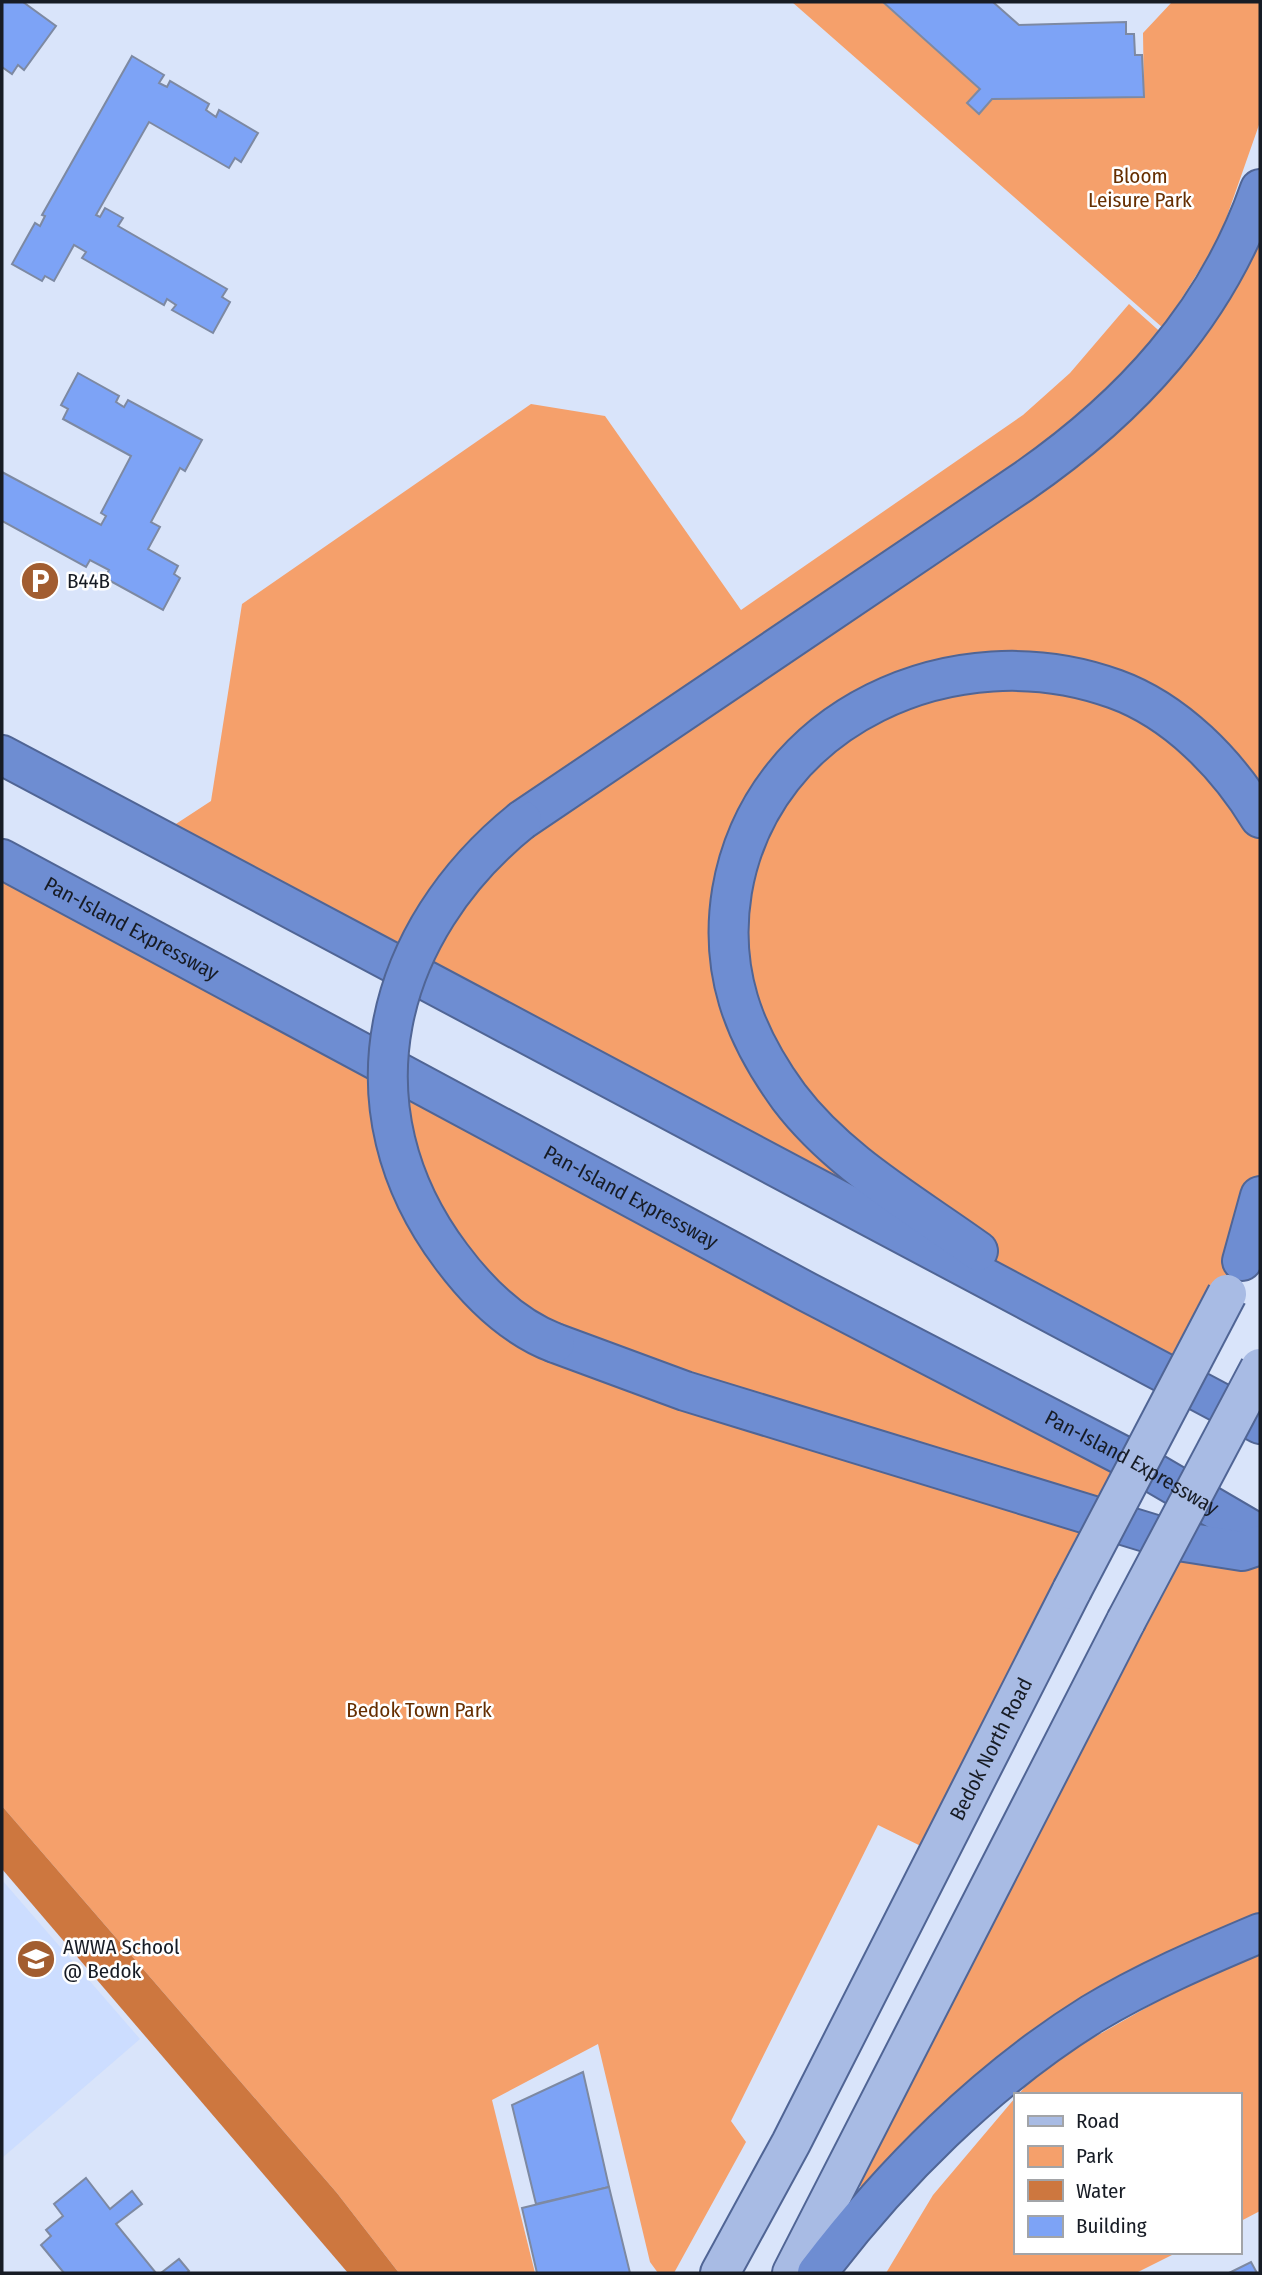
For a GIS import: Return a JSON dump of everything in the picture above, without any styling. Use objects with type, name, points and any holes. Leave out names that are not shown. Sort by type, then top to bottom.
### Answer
[{"type":"highway","points":[[1260,189],[1234,254],[1185,334],[1132,393],[1091,430],[1021,483],[522,820],[458,882],[421,939],[406,972],[393,1017],[389,1083],[403,1163],[428,1222],[461,1270],[490,1300],[528,1329],[555,1343],[685,1391],[1172,1540],[1242,1551],[1260,1545]]},
{"type":"highway","points":[[1105,1341],[853,1161],[827,1139],[791,1099],[746,1026],[733,989],[728,926],[742,848],[751,823],[776,784],[808,750],[841,723],[872,704],[916,685],[986,671],[1021,670],[1058,674],[1134,697],[1167,717],[1197,742],[1229,776],[1260,818]]},
{"type":"highway","points":[[2,755],[1260,1424]]},
{"type":"highway","name":"Pan-Island Expressway","points":[[2,859],[807,1292],[1135,1462],[1260,1535]]},
{"type":"highway","points":[[1234,1277],[1260,1196]]},
{"type":"highway","points":[[817,2273],[909,2166],[1015,2068],[1093,2014],[1143,1986],[1260,1933]]},
{"type":"main road","name":"Bedok North Road","points":[[720,2273],[791,2143],[1260,1223]]},
{"type":"main road","points":[[792,2273],[1126,1622],[1260,1368]]},
{"type":"shaded area","name":"AWWA School @ Bedok","points":[[2,1880],[140,2039],[2,2158]]},
{"type":"green space","name":"Bloom Leisure Park","points":[[792,2],[882,2],[980,89],[967,103],[979,113],[992,99],[1144,97],[1143,33],[1172,2],[1260,2],[1260,122],[1219,239],[1163,328]]},
{"type":"green space","points":[[1260,189],[1260,1223],[1180,1381],[156,837],[211,801],[242,604],[531,404],[605,416],[741,610],[1023,415],[1070,373],[1129,304],[1175,345]]},
{"type":"green space","name":"Bedok Town Park","points":[[2,877],[377,1080],[493,1318],[1096,1531],[933,1852],[878,1825],[731,2121],[746,2142],[674,2273],[658,2273],[650,2262],[598,2044],[492,2100],[535,2273],[399,2273],[337,2193],[2,1806]]},
{"type":"green space","points":[[395,1070],[1135,1462],[1104,1519],[547,1341],[444,1247]]},
{"type":"green space","points":[[1172,1540],[1260,1545],[1260,1933],[1143,1986],[880,2197],[843,2177]]},
{"type":"green space","points":[[1260,1953],[1260,2211],[1241,2221],[1241,2093],[1020,2093],[1042,2067],[1230,1960]]},
{"type":"green space","points":[[1014,2099],[1014,2254],[1174,2254],[1136,2273],[886,2273],[933,2195]]},
{"type":"water","points":[[2,1806],[337,2193],[399,2273],[348,2273],[2,1869]]},
{"type":"building","points":[[2,2],[23,2],[56,26],[24,70],[18,65],[12,74],[2,67]]},
{"type":"building","points":[[883,2],[993,2],[1019,25],[1126,22],[1126,34],[1134,34],[1135,55],[1142,55],[1144,97],[992,99],[979,114],[967,103],[980,89]]},
{"type":"building","points":[[132,56],[164,75],[159,83],[167,87],[170,81],[209,104],[206,110],[216,117],[219,110],[258,133],[241,162],[235,158],[229,168],[149,122],[96,215],[100,217],[105,208],[123,218],[118,226],[227,289],[222,297],[230,302],[213,333],[172,310],[176,305],[167,299],[164,305],[82,258],[86,252],[74,245],[54,281],[45,276],[42,281],[12,264],[35,223],[40,226],[45,216],[42,215]]},
{"type":"building","points":[[78,373],[119,396],[116,402],[124,407],[128,400],[202,440],[185,471],[180,468],[151,522],[160,527],[148,549],[178,566],[174,574],[180,578],[163,610],[105,578],[109,570],[90,560],[86,567],[2,521],[2,472],[101,525],[106,516],[101,513],[131,456],[63,419],[68,409],[61,405]]},
{"type":"building","points":[[583,2072],[609,2187],[536,2204],[512,2105]]},
{"type":"building","points":[[86,2178],[110,2209],[132,2191],[142,2204],[116,2224],[156,2273],[64,2273],[41,2245],[51,2236],[46,2230],[63,2216],[54,2204]]},
{"type":"building","points":[[609,2187],[630,2273],[537,2273],[522,2208]]},
{"type":"building","points":[[179,2259],[189,2271],[187,2273],[161,2273]]},
{"type":"building","points":[[1251,2262],[1257,2273],[1229,2273]]},
{"type":"place","name":"B44B","points":[[40,581]]},
{"type":"place","name":"AWWA School @ Bedok","points":[[36,1959]]}]
